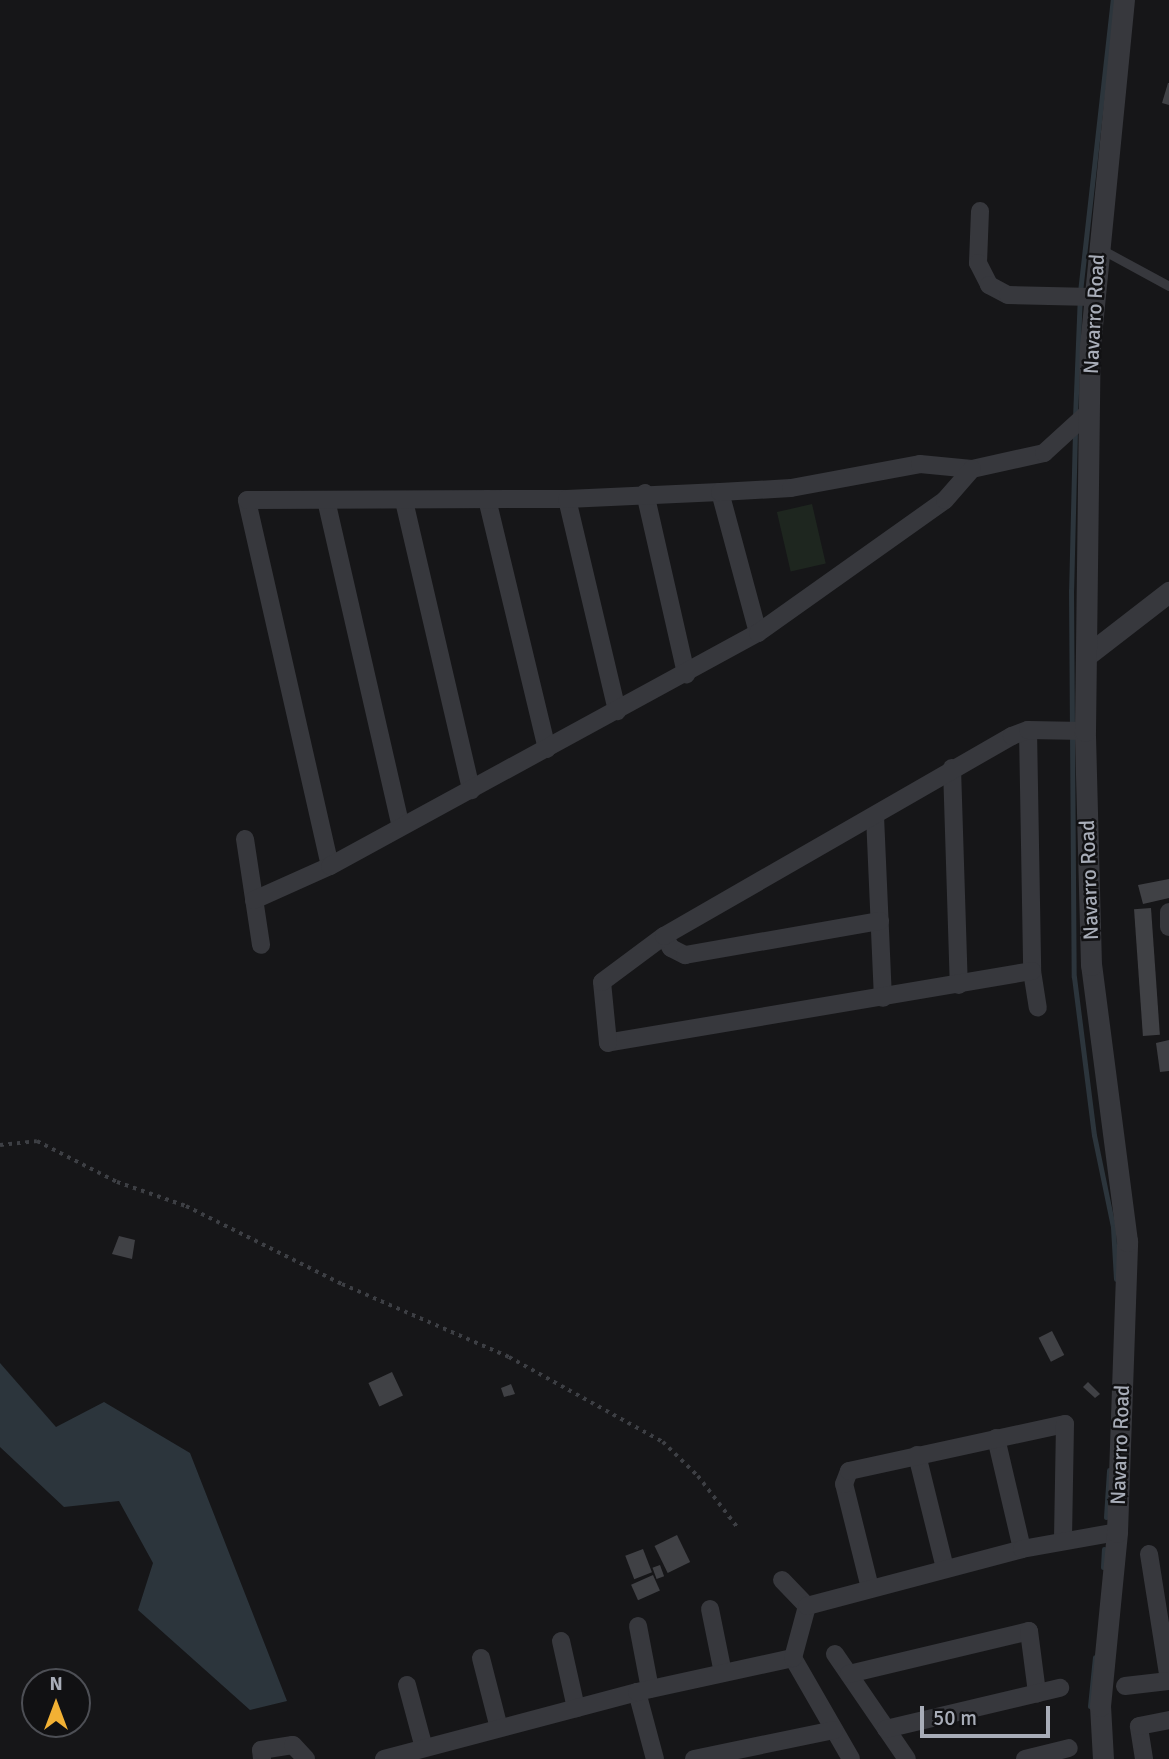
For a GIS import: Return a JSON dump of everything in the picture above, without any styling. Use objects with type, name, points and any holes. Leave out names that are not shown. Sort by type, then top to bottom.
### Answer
[{"type":"street","name":"Navarro Road","points":[[1103,1759],[1100,1706],[1117,1532],[1127,1241],[1091,965],[1077,731],[1090,653],[1080,420],[1083,297],[1098,247],[1124,0]]},
{"type":"street","points":[[980,211],[978,263],[989,285],[1009,295],[1083,297]]},
{"type":"street","points":[[330,866],[247,500],[567,499],[645,493],[791,488],[920,464],[972,469],[1044,453],[1080,420]]},
{"type":"street","points":[[254,900],[330,866],[758,634],[945,500],[972,469]]},
{"type":"street","points":[[720,492],[758,634]]},
{"type":"street","points":[[645,493],[687,674]]},
{"type":"street","points":[[488,499],[547,749]]},
{"type":"street","points":[[567,499],[617,712]]},
{"type":"street","points":[[327,500],[401,827]]},
{"type":"street","points":[[404,501],[471,790]]},
{"type":"street","points":[[1090,653],[1169,592]]},
{"type":"street","points":[[1140,612],[1169,604]]},
{"type":"street","points":[[1028,730],[1031,971],[1038,1008]]},
{"type":"street","points":[[1031,971],[608,1044],[604,976],[664,936],[875,816],[952,768],[1028,730],[1077,731]]},
{"type":"street","points":[[952,768],[959,985]]},
{"type":"street","points":[[875,816],[883,998]]},
{"type":"street","points":[[246,839],[261,945]]},
{"type":"street","points":[[664,936],[671,948],[685,955],[880,921]]},
{"type":"street","points":[[870,1588],[843,1477],[849,1471],[996,1438],[1066,1426],[1063,1539]]},
{"type":"street","points":[[996,1438],[1021,1549]]},
{"type":"street","points":[[917,1455],[945,1569]]},
{"type":"street","points":[[807,1606],[1021,1549],[1063,1539],[1117,1532]]},
{"type":"street","points":[[1125,1686],[1169,1681],[1149,1554]]},
{"type":"street","points":[[782,1580],[807,1606]]},
{"type":"street","points":[[807,1606],[793,1658],[851,1759]]},
{"type":"street","points":[[710,1609],[723,1673]]},
{"type":"street","points":[[638,1626],[644,1691],[655,1759]]},
{"type":"street","points":[[849,1674],[1029,1631],[1037,1693]]},
{"type":"street","points":[[561,1641],[576,1708]]},
{"type":"street","points":[[835,1654],[906,1759]]},
{"type":"street","points":[[481,1658],[499,1728]]},
{"type":"street","points":[[384,1759],[644,1691],[793,1658]]},
{"type":"street","points":[[407,1685],[424,1748]]},
{"type":"street","points":[[886,1729],[1060,1688]]},
{"type":"street","points":[[1144,1759],[1139,1726],[1169,1720]]},
{"type":"street","points":[[694,1759],[834,1730]]},
{"type":"street","points":[[262,1759],[261,1750],[293,1745],[306,1759]]},
{"type":"street","points":[[1036,1758],[1069,1748]]},
{"type":"lane","points":[[1098,247],[1169,286]]},
{"type":"path","points":[[0,1145],[37,1141],[117,1182],[186,1206],[342,1284],[509,1357],[663,1442],[698,1476],[738,1528]]},
{"type":"shaded area","points":[[812,504],[826,563],[791,572],[777,512]]},
{"type":"shaded area","points":[[0,1363],[56,1427],[104,1402],[190,1453],[287,1701],[250,1710],[138,1610],[153,1563],[119,1501],[64,1507],[0,1447]]},
{"type":"building","points":[[1169,83],[1169,105],[1162,103]]},
{"type":"building","points":[[1169,879],[1169,898],[1143,904],[1138,885]]},
{"type":"building","points":[[1151,908],[1160,1035],[1143,1036],[1134,909]]},
{"type":"building","points":[[1169,1040],[1169,1071],[1160,1072],[1156,1043]]},
{"type":"building","points":[[119,1236],[135,1240],[132,1259],[112,1254]]},
{"type":"building","points":[[1052,1331],[1064,1355],[1051,1362],[1039,1338]]},
{"type":"building","points":[[392,1372],[403,1396],[379,1407],[368,1383]]},
{"type":"building","points":[[1088,1382],[1100,1394],[1095,1398],[1083,1387]]},
{"type":"building","points":[[511,1384],[515,1394],[504,1397],[501,1388]]},
{"type":"building","points":[[677,1535],[690,1562],[668,1573],[655,1546]]},
{"type":"building","points":[[643,1549],[652,1572],[634,1579],[625,1556]]},
{"type":"building","points":[[660,1565],[664,1576],[657,1579],[652,1568]]},
{"type":"building","points":[[653,1575],[660,1591],[638,1600],[631,1585]]},
{"type":"waterway","points":[[1075,418],[1080,292],[1113,0]]},
{"type":"waterway","points":[[1075,431],[1071,590],[1074,977],[1094,1135],[1113,1227],[1116,1279]]},
{"type":"waterway","points":[[1106,1517],[1109,1470]]},
{"type":"waterway","points":[[1103,1567],[1104,1549]]},
{"type":"waterway","points":[[1090,1706],[1095,1657]]}]
